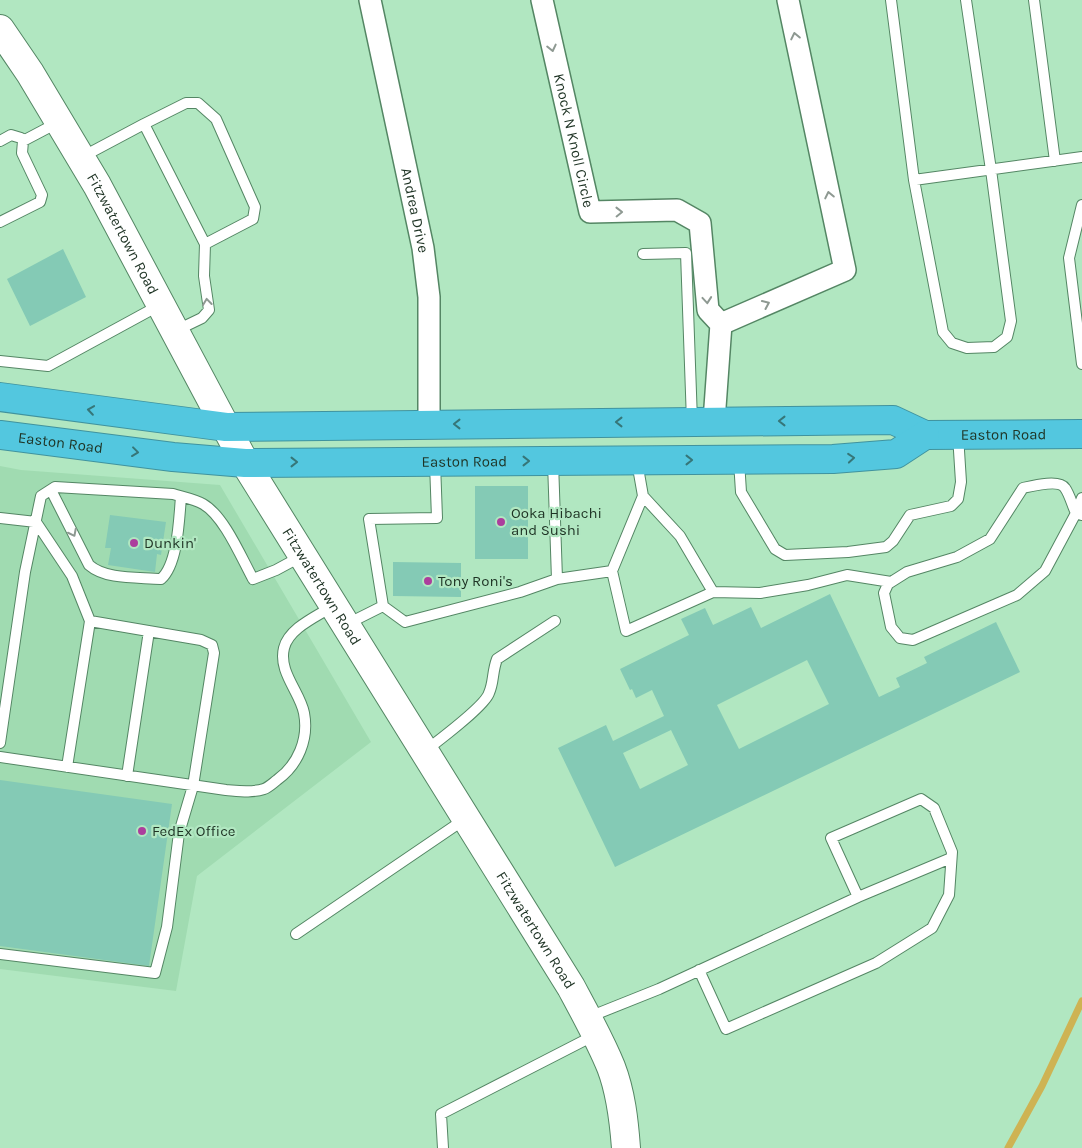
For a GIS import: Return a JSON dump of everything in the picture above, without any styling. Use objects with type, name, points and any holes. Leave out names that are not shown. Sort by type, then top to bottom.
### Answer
[{"type":"highway","name":"Easton Road","points":[[0,397],[226,427],[893,420],[925,435],[1082,434]]},
{"type":"highway","name":"Easton Road","points":[[0,435],[164,456],[245,463],[833,459],[896,454],[925,435]]},
{"type":"street","name":"Andrea Drive","points":[[370,0],[423,248],[429,296],[429,424]]},
{"type":"street","name":"Knock N Knoll Circle","points":[[542,0],[590,212],[677,210],[700,223],[708,310],[722,324]]},
{"type":"street","points":[[703,422],[722,324],[845,270],[788,0]]},
{"type":"street","name":"Fitzwatertown Road","points":[[0,30],[30,73],[97,185],[245,463],[566,979],[592,1026],[612,1069],[623,1111],[626,1148]]},
{"type":"lane","points":[[891,0],[914,180],[943,332],[952,343],[967,348],[994,347],[1007,337],[1011,322],[966,0]]},
{"type":"lane","points":[[1034,0],[1055,161]]},
{"type":"lane","points":[[81,158],[186,104],[198,103],[216,118],[255,207],[253,219],[205,244]]},
{"type":"lane","points":[[23,141],[60,122]]},
{"type":"lane","points":[[144,124],[205,244],[204,276],[209,310],[202,318],[175,331]]},
{"type":"lane","points":[[0,141],[11,135],[21,138],[23,141]]},
{"type":"lane","points":[[0,222],[40,202],[41,199],[42,195],[22,153],[23,141]]},
{"type":"lane","points":[[914,180],[1082,157]]},
{"type":"lane","points":[[1082,205],[1069,258],[1082,364]]},
{"type":"lane","points":[[642,254],[686,253],[703,422]]},
{"type":"lane","points":[[0,361],[48,366],[161,304]]},
{"type":"lane","points":[[739,460],[741,492],[775,549],[784,555],[848,552],[886,547],[893,541],[910,515],[951,506],[958,499],[961,482],[958,435]]},
{"type":"lane","points":[[636,460],[644,496],[680,536],[713,592]]},
{"type":"lane","points":[[553,461],[557,579]]},
{"type":"lane","points":[[435,462],[437,518],[369,520],[383,606],[405,622],[520,592],[557,579],[612,571]]},
{"type":"lane","points":[[1079,514],[1064,486],[1060,484],[1036,485],[1023,488],[990,539],[957,557],[907,572],[891,582],[884,593],[891,627],[900,638],[913,640],[1017,595],[1045,570],[1079,514],[1082,498]]},
{"type":"lane","points":[[0,743],[25,572],[41,496],[55,488],[65,488],[173,494],[203,504],[214,512],[221,522],[253,579],[303,556]]},
{"type":"lane","points":[[51,490],[89,564],[95,570],[116,576],[161,579],[168,573],[174,548],[181,496]]},
{"type":"lane","points":[[644,496],[612,571],[626,631],[713,592],[760,593],[808,585],[847,574],[891,582]]},
{"type":"lane","points":[[0,518],[36,522],[72,576],[90,620],[67,767]]},
{"type":"lane","points":[[0,757],[194,786],[249,792],[266,788],[285,775],[296,761],[304,741],[304,713],[289,679],[284,662],[284,648],[293,632],[340,615],[383,606]]},
{"type":"lane","points":[[0,954],[156,973],[167,927],[179,833],[194,786],[214,653],[212,646],[201,640],[90,620]]},
{"type":"lane","points":[[424,752],[475,710],[489,695],[493,670],[497,659],[555,622]]},
{"type":"lane","points":[[127,776],[149,631]]},
{"type":"lane","points":[[699,970],[726,1029],[876,963],[932,928],[949,895],[952,852],[934,808],[921,799],[831,838],[858,897]]},
{"type":"lane","points":[[296,934],[466,818]]},
{"type":"lane","points":[[443,1148],[441,1114],[592,1026],[659,989],[699,970],[858,897],[951,858]]},
{"type":"shaded area","points":[[0,466],[21,470],[220,485],[371,742],[197,876],[176,991],[0,969]]},
{"type":"building","points":[[63,249],[86,297],[30,326],[7,279]]},
{"type":"building","points":[[475,486],[528,486],[528,559],[475,559]]},
{"type":"building","points":[[110,515],[166,522],[161,555],[157,554],[155,572],[108,565],[111,548],[105,548]]},
{"type":"building","points":[[393,562],[461,563],[461,597],[393,596]]},
{"type":"building","points":[[830,594],[879,697],[900,687],[896,678],[927,663],[924,657],[996,622],[1020,672],[615,867],[558,748],[606,725],[613,741],[664,716],[652,690],[636,698],[620,669],[689,635],[681,619],[705,608],[713,625],[751,607],[761,628]],"holes":[[[807,660],[829,704],[739,749],[717,705]],[[671,730],[688,765],[640,789],[623,753]]]},
{"type":"building","points":[[0,780],[172,804],[149,966],[0,946]]},
{"type":"waterway","points":[[1008,1148],[1042,1086],[1082,1001]]},
{"type":"place","name":"Ooka Hibachi and Sushi","points":[[501,522]]},
{"type":"place","name":"Dunkin'","points":[[134,543]]},
{"type":"place","name":"Tony Roni's","points":[[428,581]]},
{"type":"place","name":"FedEx Office","points":[[142,831]]}]
